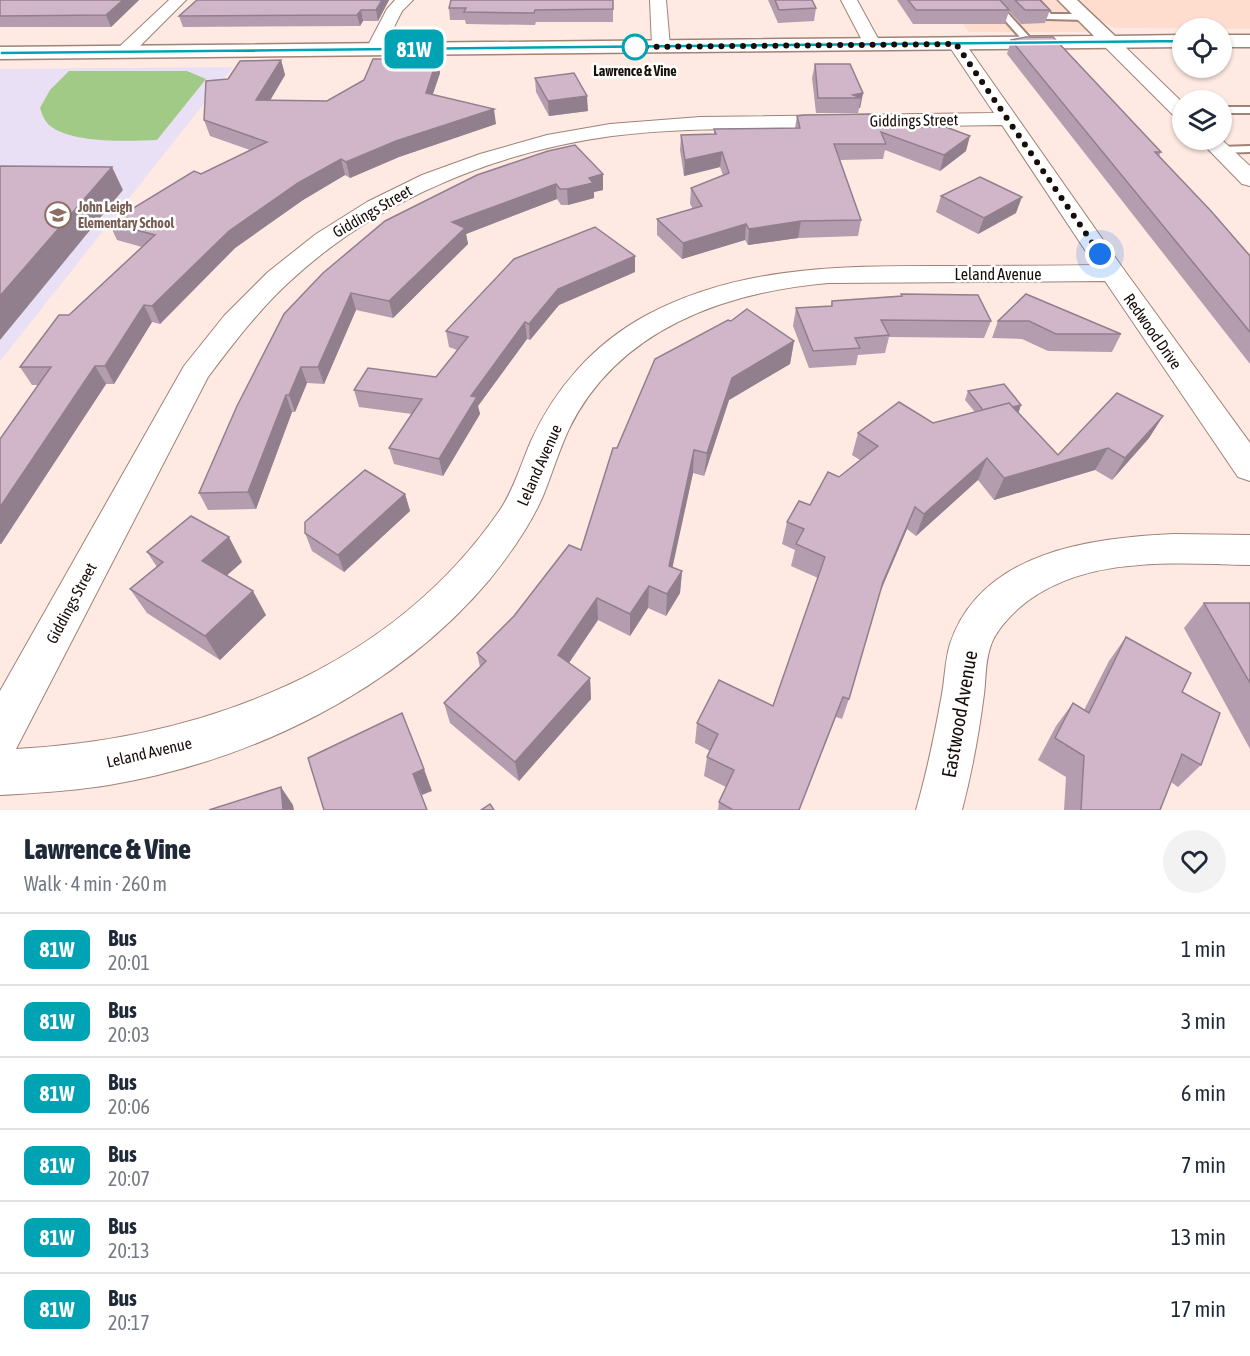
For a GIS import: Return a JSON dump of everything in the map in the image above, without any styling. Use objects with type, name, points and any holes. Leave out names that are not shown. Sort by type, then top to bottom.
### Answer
[{"type":"main road","points":[[1067,0],[1110,42]]},
{"type":"main road","points":[[0,53],[1172,41]]},
{"type":"main road","points":[[1232,41],[1250,41]]},
{"type":"street","points":[[123,52],[178,0]]},
{"type":"street","points":[[375,49],[394,9],[405,0]]},
{"type":"street","points":[[658,0],[661,46]]},
{"type":"street","points":[[849,0],[872,44]]},
{"type":"street","points":[[1110,42],[1172,102]]},
{"type":"street","name":"Redwood Drive","points":[[956,44],[1250,468]]},
{"type":"street","name":"Giddings Street","points":[[0,734],[195,373],[239,315],[292,265],[315,246],[371,209],[425,180],[486,158],[546,142],[609,130],[709,123],[1009,119]]},
{"type":"street","points":[[1220,150],[1250,179]]},
{"type":"street","name":"Leland Avenue","points":[[0,772],[61,769],[104,763],[195,742],[256,721],[310,696],[360,668],[393,646],[434,612],[465,582],[513,520],[530,490],[552,432],[582,381],[619,345],[645,328],[689,306],[750,285],[809,275],[1113,273]]},
{"type":"street","name":"Eastwood Avenue","points":[[939,810],[949,775],[972,641],[992,605],[1027,579],[1077,560],[1118,552],[1165,548],[1250,550]]},
{"type":"lane","points":[[992,0],[1030,43]]},
{"type":"lane","points":[[1034,0],[1049,17],[1084,17]]},
{"type":"lane","points":[[1232,110],[1250,110]]},
{"type":"lane","points":[[1232,147],[1250,149]]},
{"type":"shaded area","points":[[944,0],[1056,0],[1089,32],[969,32]]},
{"type":"shaded area","points":[[1080,0],[1250,0],[1250,29],[1232,29],[1232,18],[1172,18],[1172,28],[1115,28],[1105,24]]},
{"type":"shaded area","name":"John Leigh Elementary School","points":[[233,67],[0,361],[0,69]]},
{"type":"green space","points":[[69,71],[187,71],[206,79],[157,140],[101,140],[71,136],[49,125],[43,117],[40,108],[50,90]]},
{"type":"building","points":[[0,0],[123,0],[106,15],[0,16]]},
{"type":"building","points":[[197,0],[382,0],[376,10],[361,10],[357,15],[179,16]]},
{"type":"building","points":[[451,0],[613,0],[613,9],[535,10],[534,13],[464,12],[466,8],[449,8]]},
{"type":"building","points":[[775,0],[812,0],[816,8],[779,10]]},
{"type":"building","points":[[908,0],[1000,0],[1009,10],[916,10]]},
{"type":"building","points":[[1015,0],[1040,0],[1050,10],[1025,10]]},
{"type":"building","points":[[1026,37],[1053,37],[1161,152],[1155,152],[1250,256],[1250,332],[1011,40]]},
{"type":"building","points":[[373,59],[437,59],[426,93],[494,109],[396,141],[346,162],[341,159],[298,183],[229,231],[152,306],[144,305],[105,366],[95,366],[0,507],[0,439],[51,367],[20,367],[59,315],[69,315],[155,235],[109,223],[194,171],[201,174],[267,142],[204,120],[206,81],[228,79],[240,61],[281,60],[256,100],[327,101],[364,80]]},
{"type":"building","points":[[815,64],[850,64],[863,93],[853,95],[861,98],[818,98]]},
{"type":"building","points":[[574,73],[587,96],[548,101],[535,78]]},
{"type":"building","points":[[873,114],[879,128],[946,127],[970,136],[944,155],[881,132],[886,144],[834,144],[861,220],[801,221],[749,229],[746,224],[683,243],[657,219],[702,206],[691,188],[729,173],[722,152],[685,160],[681,135],[716,134],[714,129],[800,128],[797,116],[805,115]]},
{"type":"building","points":[[575,145],[603,174],[589,178],[593,183],[567,189],[560,189],[556,184],[452,222],[465,228],[389,301],[351,293],[318,367],[301,367],[289,395],[286,395],[248,492],[199,493],[237,406],[284,314],[323,273],[385,221],[477,175],[548,151]]},
{"type":"building","points":[[0,166],[112,167],[0,296]]},
{"type":"building","points":[[980,177],[1022,197],[984,218],[941,196]]},
{"type":"building","points":[[595,227],[635,256],[558,289],[529,324],[525,322],[471,396],[477,397],[439,459],[389,448],[422,399],[354,390],[368,368],[436,377],[468,337],[446,331],[514,259]]},
{"type":"building","points":[[901,294],[978,295],[991,321],[881,320],[889,335],[855,338],[860,348],[813,351],[796,308],[832,306],[832,301],[902,296]]},
{"type":"building","points":[[1026,294],[1121,334],[1056,334],[1029,321],[998,321]]},
{"type":"building","points":[[747,309],[794,341],[732,378],[707,453],[694,450],[669,566],[682,571],[667,594],[649,586],[630,614],[597,598],[558,655],[590,678],[515,762],[444,703],[486,661],[477,653],[514,616],[569,545],[581,550],[613,448],[617,448],[655,359],[728,320],[731,321]]},
{"type":"building","points":[[1004,384],[1021,405],[1012,407],[1009,403],[983,410],[968,391]]},
{"type":"building","points":[[1117,393],[1163,416],[1125,458],[1108,448],[1004,478],[987,458],[924,514],[915,507],[883,582],[849,699],[843,697],[799,810],[733,810],[719,802],[734,770],[707,757],[718,734],[697,723],[719,680],[773,706],[825,557],[796,544],[804,529],[787,522],[799,501],[810,505],[828,472],[839,477],[878,446],[858,433],[899,402],[933,423],[1009,403],[1058,455]]},
{"type":"building","points":[[365,470],[405,494],[338,555],[305,533],[305,522]]},
{"type":"building","points":[[191,516],[229,537],[202,561],[253,591],[205,636],[130,589],[163,562],[147,552]]},
{"type":"building","points":[[1204,603],[1250,603],[1250,683]]},
{"type":"building","points":[[1126,637],[1191,673],[1182,692],[1220,713],[1201,765],[1182,754],[1160,810],[1081,810],[1084,756],[1055,738],[1073,703],[1089,713]]},
{"type":"building","points":[[402,713],[424,769],[413,774],[427,810],[324,810],[308,758]]},
{"type":"building","points":[[281,787],[283,810],[209,810]]},
{"type":"building","points":[[490,804],[494,810],[481,810]]},
{"type":"bus line","name":"81W","points":[[0,53],[1172,41]]},
{"type":"place","name":"Lawrence & Vine","points":[[635,47]]},
{"type":"place","name":"John Leigh Elementary School","points":[[58,215]]},
{"type":"route","points":[[635,47],[956,44],[1100,254]]}]
